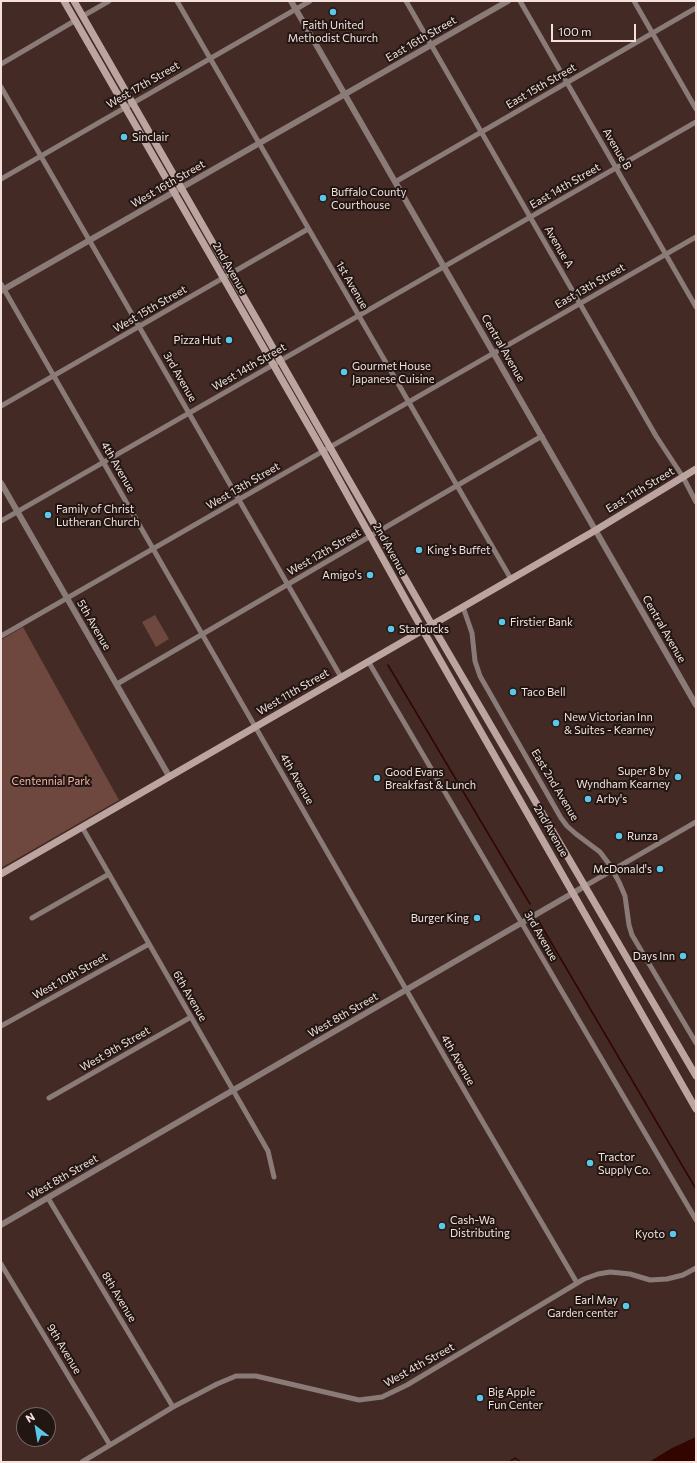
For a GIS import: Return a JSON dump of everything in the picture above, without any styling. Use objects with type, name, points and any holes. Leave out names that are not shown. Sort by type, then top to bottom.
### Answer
[{"type":"main road","name":"2nd Avenue","points":[[64,1],[323,451],[423,630],[696,1109]]},
{"type":"main road","name":"2nd Avenue","points":[[74,1],[378,532],[696,1076]]},
{"type":"main road","name":"East 11th Street","points":[[596,530],[696,469]]},
{"type":"main road","name":"West 11th Street","points":[[1,874],[596,530]]},
{"type":"street","points":[[83,16],[109,1]]},
{"type":"street","name":"1st Avenue","points":[[177,1],[511,579]]},
{"type":"street","name":"Central Avenue","points":[[291,1],[696,705]]},
{"type":"street","name":"West 17th Street","points":[[1,179],[310,1]]},
{"type":"street","name":"Avenue A","points":[[406,1],[656,436],[683,477],[696,502]]},
{"type":"street","name":"East 16th Street","points":[[345,95],[508,1]]},
{"type":"street","name":"Avenue B","points":[[520,1],[696,307]]},
{"type":"street","points":[[634,1],[696,109]]},
{"type":"street","name":"East 15th Street","points":[[395,182],[696,8]]},
{"type":"street","points":[[1,64],[76,20]]},
{"type":"street","name":"3rd Avenue","points":[[1,87],[341,677]]},
{"type":"street","name":"West 16th Street","points":[[2,288],[89,241],[345,95]]},
{"type":"street","name":"East 14th Street","points":[[444,267],[696,122]]},
{"type":"street","name":"West 15th Street","points":[[1,406],[308,229]]},
{"type":"street","name":"East 13th Street","points":[[494,353],[696,237]]},
{"type":"street","name":"West 14th Street","points":[[1,521],[444,267]]},
{"type":"street","name":"4th Avenue","points":[[2,288],[104,462],[406,990],[578,1283]]},
{"type":"street","name":"West 13th Street","points":[[1,636],[494,353]]},
{"type":"street","name":"West 12th Street","points":[[117,684],[542,436]]},
{"type":"street","name":"5th Avenue","points":[[1,483],[169,776]]},
{"type":"street","name":"East 2nd Avenue","points":[[462,607],[472,633],[475,661],[480,676],[566,826],[600,852],[613,870],[625,896],[632,935],[696,1043]]},
{"type":"street","name":"3rd Avenue","points":[[368,662],[696,1220]]},
{"type":"street","name":"West 8th Street","points":[[1,1225],[696,822]]},
{"type":"street","name":"6th Avenue","points":[[82,827],[268,1151],[274,1177]]},
{"type":"street","points":[[32,918],[109,874]]},
{"type":"street","name":"West 10th Street","points":[[1,1026],[149,944]]},
{"type":"street","name":"West 9th Street","points":[[49,1098],[191,1017]]},
{"type":"street","name":"8th Avenue","points":[[48,1198],[173,1407]]},
{"type":"street","name":"9th Avenue","points":[[1,1264],[110,1445]]},
{"type":"street","name":"West 4th Street","points":[[82,1462],[173,1407],[217,1384],[236,1376],[256,1376],[360,1400],[382,1397],[407,1385],[578,1283],[598,1274],[610,1272],[630,1274],[650,1280],[667,1279],[696,1268]]},
{"type":"green space","points":[[155,615],[169,639],[156,647],[142,622]]},
{"type":"green space","name":"Centennial Park","points":[[23,627],[119,800],[1,868],[1,640]]},
{"type":"shaded area","points":[[696,1437],[696,1462],[649,1462],[672,1448]]},
{"type":"waterway","points":[[388,665],[530,904]]},
{"type":"waterway","points":[[538,920],[696,1189]]},
{"type":"waterway","points":[[509,1462],[515,1458],[521,1462]]},
{"type":"place","name":"Faith United Methodist Church","points":[[333,12]]},
{"type":"place","name":"Sinclair","points":[[124,137]]},
{"type":"place","name":"Buffalo County Courthouse","points":[[323,198]]},
{"type":"place","name":"Pizza Hut","points":[[229,340]]},
{"type":"place","name":"Gourmet House Japanese Cuisine","points":[[344,372]]},
{"type":"place","name":"Family of Christ Lutheran Church","points":[[48,515]]},
{"type":"place","name":"King's Buffet","points":[[419,550]]},
{"type":"place","name":"Amigo's","points":[[370,575]]},
{"type":"place","name":"Firstier Bank","points":[[502,622]]},
{"type":"place","name":"Starbucks","points":[[391,629]]},
{"type":"place","name":"Taco Bell","points":[[513,692]]},
{"type":"place","name":"New Victorian Inn & Suites - Kearney","points":[[556,723]]},
{"type":"place","name":"Super 8 by Wyndham Kearney","points":[[678,777]]},
{"type":"place","name":"Good Evans Breakfast & Lunch","points":[[377,778]]},
{"type":"place","name":"Arby's","points":[[588,799]]},
{"type":"place","name":"Runza","points":[[619,836]]},
{"type":"place","name":"McDonald's","points":[[660,869]]},
{"type":"place","name":"Burger King","points":[[477,918]]},
{"type":"place","name":"Days Inn","points":[[683,956]]},
{"type":"place","name":"Tractor Supply Co.","points":[[590,1163]]},
{"type":"place","name":"Cash-Wa Distributing","points":[[442,1226]]},
{"type":"place","name":"Kyoto","points":[[673,1234]]},
{"type":"place","name":"Earl May Garden center","points":[[626,1306]]},
{"type":"place","name":"Big Apple Fun Center","points":[[480,1398]]}]
